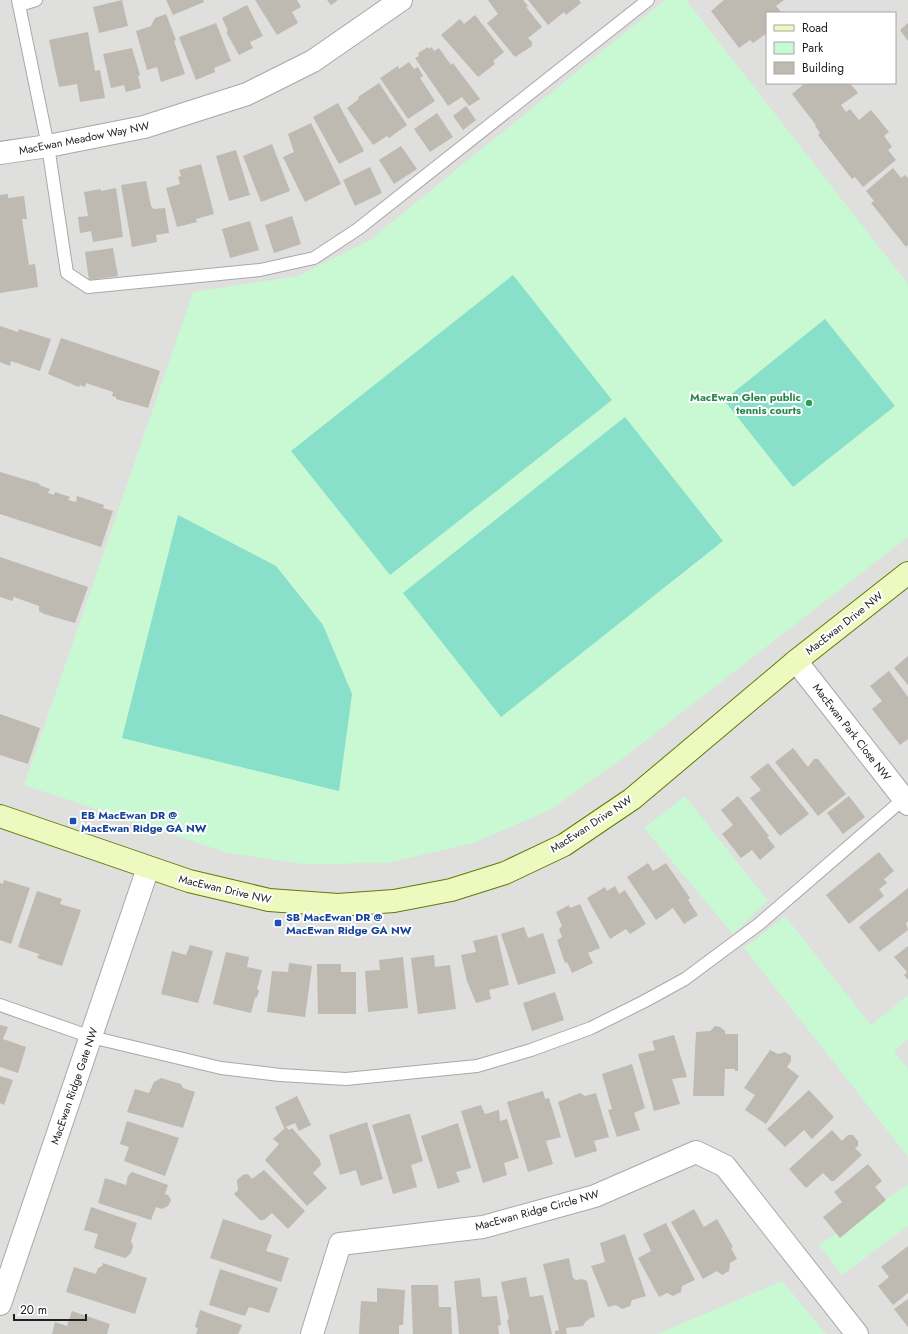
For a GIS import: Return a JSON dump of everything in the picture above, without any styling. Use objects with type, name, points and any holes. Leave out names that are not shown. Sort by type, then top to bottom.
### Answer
[{"type":"street","name":"MacEwan Meadow Way NW","points":[[0,153],[48,146],[144,127],[247,94],[313,61],[401,0]]},
{"type":"street","name":"MacEwan Drive NW","points":[[0,816],[189,882],[269,900],[338,904],[394,901],[452,890],[505,873],[564,845],[632,799],[796,661],[908,572]]},
{"type":"street","name":"MacEwan Park Close NW","points":[[796,661],[907,799]]},
{"type":"street","name":"MacEwan Ridge Gate NW","points":[[0,1304],[148,868]]},
{"type":"street","name":"MacEwan Ridge Circle NW","points":[[312,1334],[340,1244],[483,1227],[595,1196],[696,1152],[725,1166],[857,1334]]},
{"type":"lane","points":[[36,0],[19,2],[48,146],[67,273],[88,287],[260,270],[314,258],[358,229],[648,0]]},
{"type":"lane","points":[[0,1005],[91,1037],[221,1068],[280,1075],[346,1079],[477,1066],[531,1050],[591,1028],[646,1001],[685,979],[759,924],[907,799]]},
{"type":"shaded area","points":[[0,0],[908,0],[908,1334],[0,1334]]},
{"type":"green space","points":[[665,0],[686,0],[908,284],[908,537],[622,759],[550,810],[473,843],[387,863],[303,864],[228,853],[24,785],[193,292],[298,276],[370,240]]},
{"type":"green space","points":[[513,275],[612,400],[390,575],[291,451]]},
{"type":"green space","name":"MacEwan Glen public tennis courts","points":[[825,319],[895,406],[793,487],[724,400]]},
{"type":"green space","points":[[625,417],[723,541],[501,717],[403,593]]},
{"type":"green space","points":[[178,515],[276,566],[323,625],[352,694],[339,791],[122,738]]},
{"type":"green space","points":[[685,796],[768,901],[733,934],[644,828]]},
{"type":"green space","points":[[785,916],[871,1025],[908,995],[908,1039],[894,1051],[908,1069],[908,1157],[744,948]]},
{"type":"green space","points":[[908,1184],[908,1226],[842,1275],[819,1245]]},
{"type":"green space","points":[[782,1281],[826,1334],[657,1334]]},
{"type":"building","points":[[122,0],[128,26],[99,33],[93,7]]},
{"type":"building","points":[[166,0],[203,0],[204,2],[173,15]]},
{"type":"building","points":[[255,0],[297,0],[301,7],[292,12],[298,23],[277,35]]},
{"type":"building","points":[[327,0],[338,0],[331,5]]},
{"type":"building","points":[[488,0],[523,0],[528,6],[526,7],[542,27],[528,38],[532,42],[532,46],[515,57],[487,23],[498,14]]},
{"type":"building","points":[[528,0],[579,0],[581,3],[566,15],[564,12],[548,25]]},
{"type":"building","points":[[724,0],[784,0],[776,6],[781,12],[766,12],[766,34],[753,43],[750,40],[739,48],[711,11]]},
{"type":"building","points":[[247,5],[263,36],[250,42],[253,48],[239,55],[226,32],[228,31],[222,18]]},
{"type":"building","points":[[166,14],[176,40],[174,41],[185,74],[161,82],[157,67],[147,70],[136,31],[151,26],[155,18]]},
{"type":"building","points":[[475,15],[504,52],[493,61],[495,64],[478,77],[441,35],[460,19],[464,24]]},
{"type":"building","points":[[216,23],[231,61],[214,68],[215,72],[196,80],[179,37]]},
{"type":"building","points":[[908,23],[908,41],[900,30]]},
{"type":"building","points":[[88,32],[95,71],[100,70],[105,98],[80,102],[77,84],[59,87],[49,40]]},
{"type":"building","points":[[428,47],[429,49],[432,47],[434,51],[439,48],[451,65],[453,63],[480,99],[469,106],[462,97],[448,106],[415,58],[419,56],[418,53]]},
{"type":"building","points":[[132,48],[140,75],[138,76],[141,88],[126,92],[124,85],[111,88],[103,54]]},
{"type":"building","points":[[409,62],[414,69],[418,67],[423,76],[420,78],[435,101],[408,119],[380,78],[398,66],[399,69]]},
{"type":"building","points":[[379,83],[407,125],[389,138],[387,136],[373,145],[347,108],[359,99],[358,97]]},
{"type":"building","points":[[804,84],[851,84],[858,93],[841,105],[846,112],[850,109],[859,120],[871,110],[889,132],[884,136],[892,147],[888,150],[896,160],[863,187],[855,177],[852,179],[818,135],[820,133],[815,126],[816,125],[792,94]]},
{"type":"building","points":[[338,103],[364,151],[339,164],[313,117]]},
{"type":"building","points":[[466,106],[476,120],[463,130],[453,116]]},
{"type":"building","points":[[437,113],[453,137],[430,152],[414,129]]},
{"type":"building","points":[[311,123],[341,184],[305,202],[283,157],[294,152],[288,134]]},
{"type":"building","points":[[272,144],[290,191],[261,202],[243,156]]},
{"type":"building","points":[[401,146],[417,169],[394,184],[379,160]]},
{"type":"building","points":[[236,150],[250,195],[229,201],[216,156]]},
{"type":"building","points":[[201,164],[214,214],[196,219],[197,222],[177,227],[166,188],[180,184],[178,177],[181,176],[179,170]]},
{"type":"building","points":[[370,167],[382,193],[355,206],[343,180]]},
{"type":"building","points":[[893,168],[901,178],[905,175],[908,178],[908,245],[906,247],[871,203],[874,201],[866,191]]},
{"type":"building","points":[[146,181],[151,206],[154,209],[165,208],[169,233],[156,235],[157,242],[132,247],[121,185]]},
{"type":"building","points":[[116,188],[123,237],[93,242],[91,231],[80,233],[78,217],[88,216],[84,192]]},
{"type":"building","points":[[8,194],[8,198],[24,196],[27,219],[22,219],[29,265],[35,264],[38,287],[0,293],[0,195]]},
{"type":"building","points":[[292,216],[301,244],[274,253],[265,225]]},
{"type":"building","points":[[250,221],[259,250],[230,258],[222,229]]},
{"type":"building","points":[[113,248],[118,276],[89,280],[85,252]]},
{"type":"building","points":[[0,326],[18,332],[19,329],[51,339],[40,371],[11,361],[10,366],[0,362]]},
{"type":"building","points":[[61,338],[160,371],[148,408],[116,399],[116,397],[112,396],[113,392],[86,383],[85,387],[80,385],[79,387],[48,374]]},
{"type":"building","points":[[0,472],[40,484],[39,485],[50,489],[48,493],[54,495],[55,492],[70,497],[68,500],[76,502],[77,496],[104,505],[103,508],[113,511],[101,547],[0,514]]},
{"type":"building","points":[[0,557],[88,587],[75,623],[44,614],[39,611],[39,606],[14,597],[12,601],[0,597]]},
{"type":"building","points":[[908,656],[908,685],[894,668]]},
{"type":"building","points":[[889,671],[908,697],[908,739],[900,745],[872,709],[882,701],[870,686]]},
{"type":"building","points":[[0,714],[40,728],[28,764],[0,755]]},
{"type":"building","points":[[793,748],[808,767],[814,759],[818,759],[846,794],[818,816],[775,762]]},
{"type":"building","points":[[768,763],[809,814],[780,836],[750,798],[761,790],[750,777]]},
{"type":"building","points":[[738,796],[769,836],[767,837],[775,847],[760,860],[752,850],[741,858],[722,834],[733,825],[721,810]]},
{"type":"building","points":[[849,796],[865,817],[843,834],[827,813]]},
{"type":"building","points":[[879,852],[894,871],[884,879],[887,883],[879,889],[884,896],[849,924],[826,895]]},
{"type":"building","points":[[648,863],[653,871],[666,863],[690,898],[688,900],[698,915],[684,924],[673,908],[656,920],[627,877]]},
{"type":"building","points":[[4,880],[30,888],[11,944],[0,940],[0,883],[3,884]]},
{"type":"building","points":[[615,886],[619,894],[625,890],[646,924],[630,934],[626,929],[610,939],[587,898],[605,887],[607,891]]},
{"type":"building","points":[[908,888],[908,921],[906,923],[908,930],[879,952],[859,927]]},
{"type":"building","points":[[37,891],[62,899],[60,904],[81,910],[62,966],[37,958],[39,954],[18,947]]},
{"type":"building","points":[[580,904],[600,948],[588,953],[593,963],[572,973],[567,962],[565,963],[557,940],[562,937],[559,929],[562,926],[556,912],[569,905],[570,908]]},
{"type":"building","points":[[524,927],[528,938],[543,933],[556,973],[518,985],[501,934]]},
{"type":"building","points":[[497,935],[509,985],[489,990],[491,999],[476,1003],[467,981],[461,955],[476,952],[473,941]]},
{"type":"building","points":[[190,945],[213,951],[198,1003],[161,994],[172,951],[186,955]]},
{"type":"building","points":[[908,946],[908,980],[904,975],[907,972],[894,957]]},
{"type":"building","points":[[226,952],[249,957],[247,967],[262,970],[257,989],[259,991],[257,997],[255,998],[251,1013],[213,1004]]},
{"type":"building","points":[[434,955],[435,967],[450,965],[456,1009],[418,1014],[411,958]]},
{"type":"building","points":[[403,957],[408,1008],[368,1012],[365,971],[380,970],[379,960]]},
{"type":"building","points":[[289,963],[312,966],[305,1017],[267,1012],[272,971],[288,972]]},
{"type":"building","points":[[317,964],[341,964],[341,972],[356,972],[356,1014],[318,1014]]},
{"type":"building","points":[[555,992],[564,1020],[532,1031],[523,1003]]},
{"type":"building","points":[[0,1025],[8,1027],[3,1039],[26,1047],[18,1073],[0,1067]]},
{"type":"building","points":[[715,1026],[720,1027],[725,1031],[725,1034],[738,1034],[738,1071],[735,1071],[735,1069],[725,1069],[724,1096],[693,1096],[696,1032],[710,1031]]},
{"type":"building","points":[[674,1035],[687,1077],[672,1079],[680,1104],[654,1111],[638,1054],[655,1050],[652,1041]]},
{"type":"building","points":[[770,1050],[778,1054],[785,1052],[791,1056],[791,1061],[787,1067],[799,1076],[766,1124],[745,1110],[755,1095],[744,1088]]},
{"type":"building","points":[[632,1064],[645,1108],[634,1113],[640,1130],[617,1137],[608,1110],[612,1109],[602,1074]]},
{"type":"building","points":[[0,1076],[13,1080],[4,1105],[0,1103]]},
{"type":"building","points":[[161,1078],[181,1084],[183,1088],[195,1092],[183,1128],[127,1112],[135,1089],[149,1093],[154,1082]]},
{"type":"building","points":[[809,1090],[834,1117],[812,1139],[804,1130],[785,1147],[767,1129]]},
{"type":"building","points":[[543,1091],[545,1099],[549,1098],[561,1137],[546,1141],[553,1164],[528,1172],[507,1102]]},
{"type":"building","points":[[580,1093],[585,1096],[596,1093],[609,1137],[594,1141],[597,1151],[575,1158],[558,1102]]},
{"type":"building","points":[[297,1096],[311,1125],[299,1131],[295,1123],[284,1128],[275,1107]]},
{"type":"building","points":[[481,1105],[485,1114],[499,1110],[500,1121],[507,1119],[519,1158],[504,1163],[507,1175],[483,1183],[461,1111]]},
{"type":"building","points":[[410,1114],[423,1161],[411,1165],[417,1187],[393,1194],[372,1125]]},
{"type":"building","points":[[127,1121],[179,1138],[165,1176],[124,1161],[129,1147],[120,1144]]},
{"type":"building","points":[[367,1122],[383,1179],[361,1186],[356,1170],[340,1175],[329,1135]]},
{"type":"building","points":[[458,1123],[471,1168],[456,1172],[460,1182],[438,1189],[421,1136]]},
{"type":"building","points":[[286,1127],[289,1130],[292,1128],[320,1160],[321,1165],[313,1173],[327,1188],[307,1206],[265,1160],[279,1144],[273,1139]]},
{"type":"building","points":[[832,1130],[842,1141],[848,1135],[853,1135],[858,1141],[858,1146],[855,1148],[862,1155],[834,1181],[831,1181],[823,1173],[806,1188],[789,1169]]},
{"type":"building","points":[[868,1164],[882,1181],[875,1187],[886,1200],[840,1238],[823,1217],[842,1202],[834,1192]]},
{"type":"building","points":[[264,1170],[305,1211],[288,1229],[272,1213],[264,1220],[260,1220],[234,1194],[238,1190],[237,1180],[243,1175],[248,1174],[252,1179]]},
{"type":"building","points":[[132,1172],[168,1185],[165,1194],[168,1195],[171,1200],[168,1206],[162,1209],[156,1207],[151,1220],[98,1203],[105,1178],[126,1185],[128,1176]]},
{"type":"building","points":[[91,1207],[137,1223],[131,1241],[133,1246],[131,1253],[125,1258],[94,1248],[98,1234],[84,1230]]},
{"type":"building","points":[[694,1209],[704,1227],[717,1219],[733,1247],[731,1248],[737,1259],[730,1263],[729,1271],[722,1275],[717,1271],[703,1279],[671,1222]]},
{"type":"building","points":[[223,1219],[272,1235],[266,1251],[289,1258],[281,1282],[210,1258]]},
{"type":"building","points":[[666,1223],[695,1280],[682,1286],[681,1292],[673,1296],[667,1293],[659,1297],[638,1258],[651,1251],[643,1234]]},
{"type":"building","points":[[625,1234],[646,1296],[632,1300],[630,1306],[622,1309],[616,1305],[608,1307],[591,1266],[605,1262],[600,1243]]},
{"type":"building","points":[[908,1246],[908,1293],[893,1305],[878,1286],[889,1277],[881,1267]]},
{"type":"building","points":[[569,1258],[573,1278],[576,1280],[582,1279],[587,1281],[595,1317],[588,1319],[589,1320],[586,1321],[583,1326],[566,1328],[567,1334],[555,1334],[555,1331],[559,1330],[543,1264]]},
{"type":"building","points":[[103,1263],[147,1278],[135,1314],[66,1292],[74,1267],[96,1274],[98,1268],[102,1266]]},
{"type":"building","points":[[220,1269],[278,1288],[269,1313],[249,1307],[245,1316],[209,1305]]},
{"type":"building","points":[[526,1277],[530,1297],[543,1295],[552,1334],[510,1334],[507,1320],[509,1319],[501,1282]]},
{"type":"building","points":[[480,1278],[482,1297],[497,1296],[501,1325],[498,1326],[499,1334],[459,1334],[454,1281]]},
{"type":"building","points":[[411,1285],[438,1285],[439,1307],[451,1307],[452,1334],[413,1334]]},
{"type":"building","points":[[377,1288],[405,1290],[403,1325],[399,1325],[399,1334],[359,1334],[361,1301],[377,1302]]},
{"type":"building","points":[[908,1299],[908,1327],[894,1309]]},
{"type":"building","points":[[200,1310],[242,1325],[238,1334],[196,1334],[198,1328],[195,1327]]},
{"type":"building","points":[[72,1311],[110,1324],[107,1334],[52,1334],[55,1322],[67,1326]]},
{"type":"place","name":"MacEwan Glen public tennis courts","points":[[809,403]]},
{"type":"place","name":"EB MacEwan DR @ MacEwan Ridge GA NW","points":[[73,821]]},
{"type":"place","name":"SB MacEwan DR @ MacEwan Ridge GA NW","points":[[278,923]]}]
